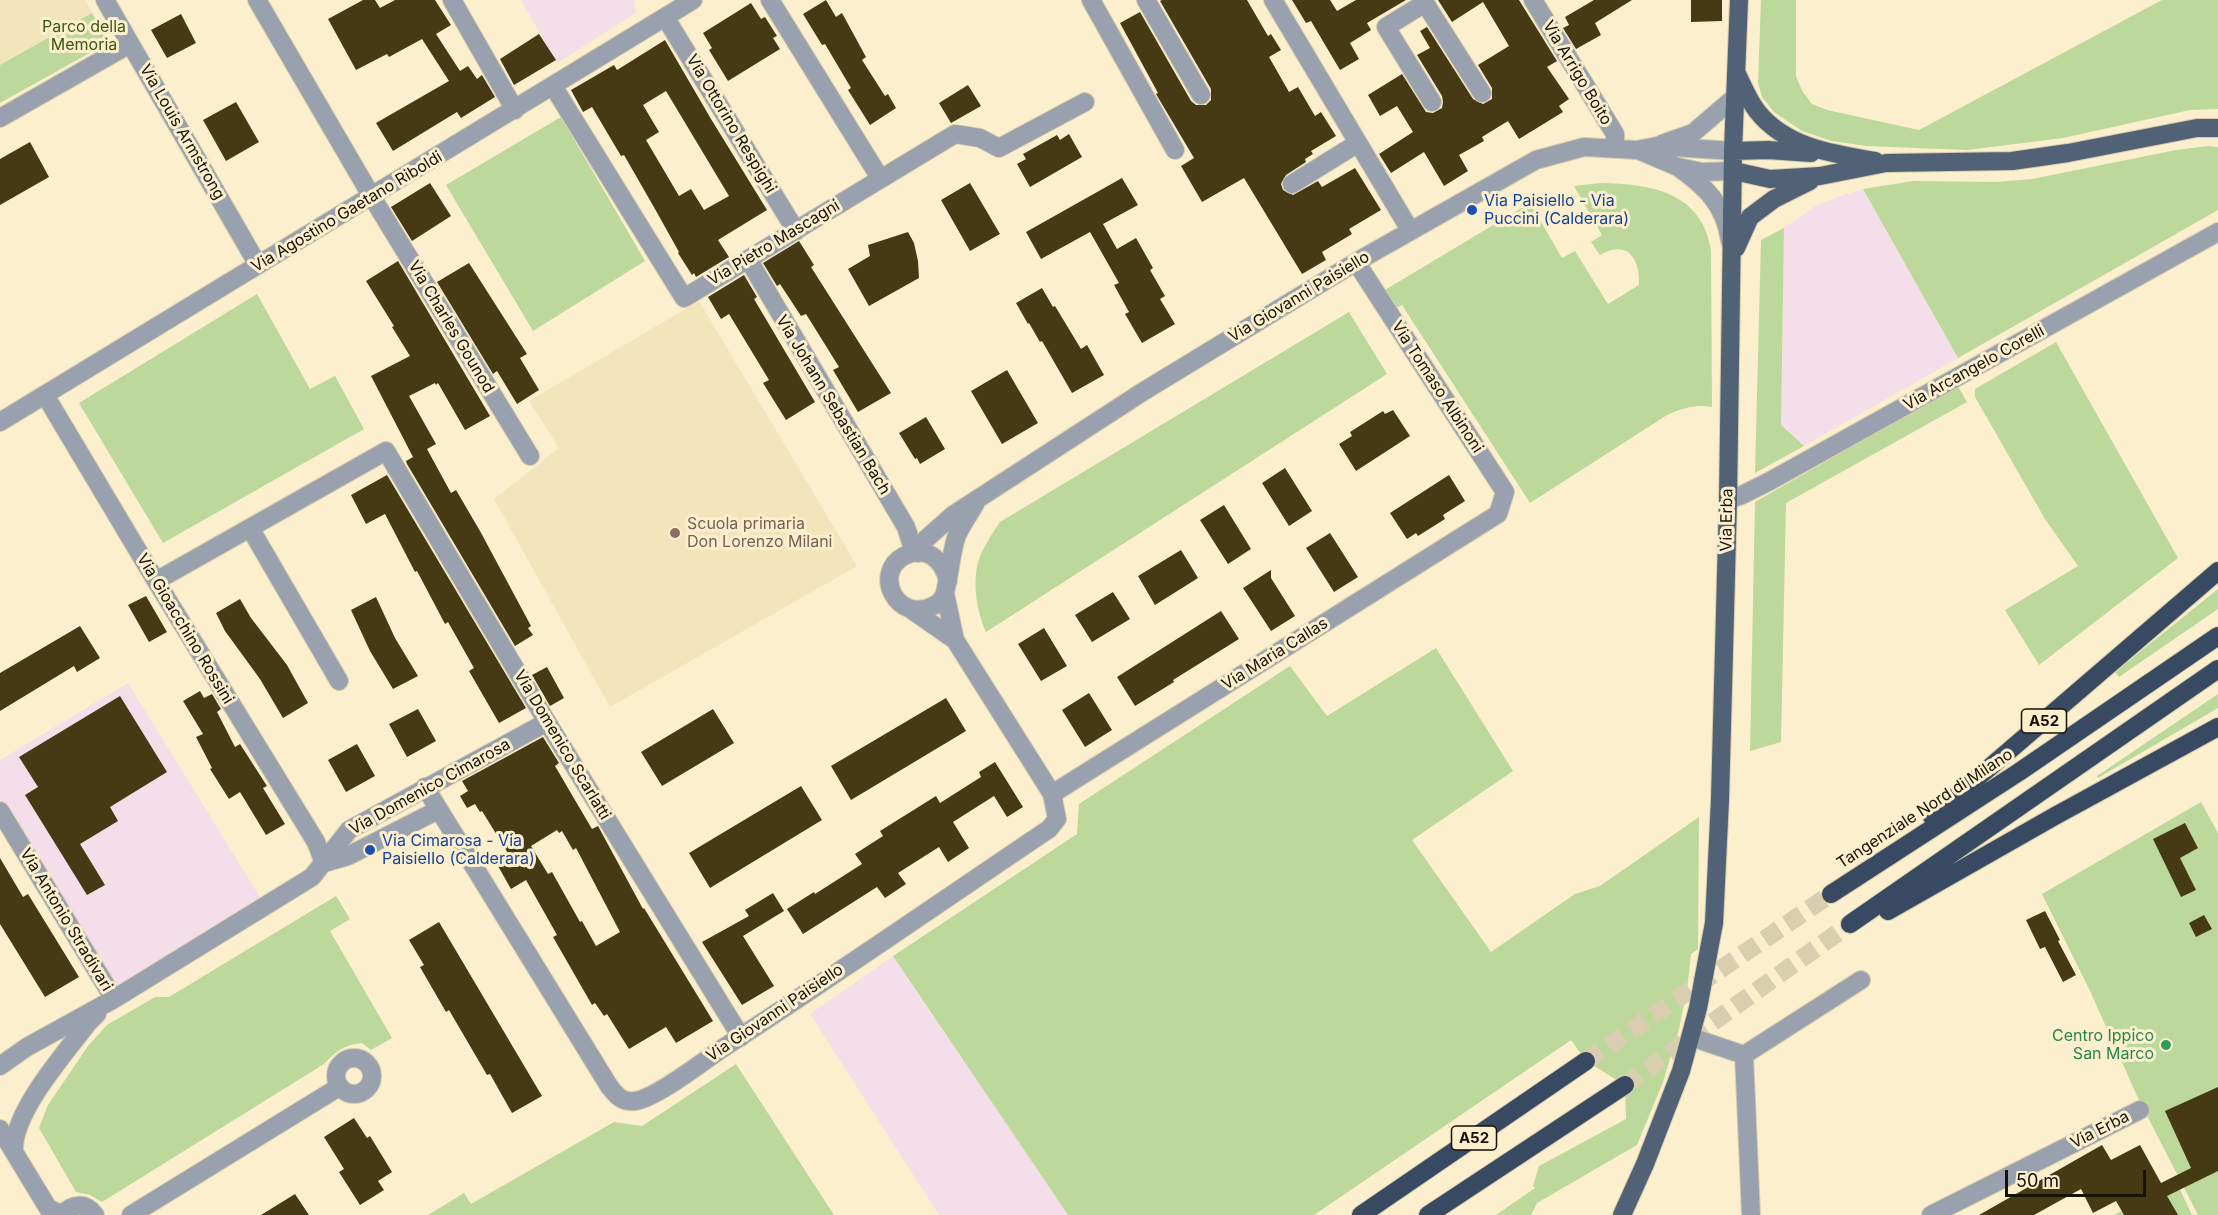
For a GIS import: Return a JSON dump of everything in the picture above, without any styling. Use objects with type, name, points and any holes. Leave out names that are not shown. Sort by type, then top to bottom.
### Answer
[{"type":"highway","name":"A52","points":[[1868,869],[1947,805],[2112,660],[2218,571]]},
{"type":"highway","name":"Tangenziale Nord di Milano","points":[[1831,894],[2019,772],[2218,636]]},
{"type":"highway","points":[[2218,669],[1852,927],[2218,727]]},
{"type":"highway","name":"A52","points":[[1361,1215],[1586,1061]]},
{"type":"highway","name":"A52","points":[[1428,1215],[1625,1085]]},
{"type":"main road","name":"Via Erba","points":[[1622,1215],[1669,1107],[1691,1037],[1714,922],[1728,500],[1733,150],[1739,0]]},
{"type":"main road","points":[[1737,73],[1758,113],[1785,136],[1803,145],[1840,155],[1886,163]]},
{"type":"main road","points":[[1734,171],[1770,179],[1820,176],[1886,163],[2012,161],[2068,153],[2197,128],[2218,128]]},
{"type":"main road","points":[[1733,150],[1840,155]]},
{"type":"main road","points":[[1732,256],[1750,217],[1785,193],[1820,176]]},
{"type":"street","name":"Via Louis Armstrong","points":[[105,0],[258,265]]},
{"type":"street","name":"Via Charles Gounod","points":[[257,0],[372,198],[530,456]]},
{"type":"street","points":[[452,0],[515,110]]},
{"type":"street","name":"Via Agostino Gaetano Riboldi","points":[[0,422],[372,198],[693,0]]},
{"type":"street","points":[[771,0],[880,178]]},
{"type":"street","points":[[1090,0],[1175,150]]},
{"type":"street","points":[[1146,0],[1201,95]]},
{"type":"street","points":[[1273,0],[1410,230]]},
{"type":"street","name":"Via Arrigo Boito","points":[[1533,0],[1615,134],[1615,148]]},
{"type":"street","points":[[1432,102],[1386,27],[1424,1],[1482,93]]},
{"type":"street","name":"Via Ottorino Respighi","points":[[665,17],[796,231]]},
{"type":"street","points":[[0,118],[130,44]]},
{"type":"street","name":"Via Pietro Mascagni","points":[[553,86],[684,298],[955,134],[980,138],[999,148],[1085,102]]},
{"type":"street","points":[[1636,150],[1657,146],[1693,133],[1735,97]]},
{"type":"street","points":[[1292,184],[1358,143]]},
{"type":"street","points":[[1657,146],[1733,150]]},
{"type":"street","name":"Via Giovanni Paisiello","points":[[916,552],[926,539],[953,515],[980,497],[1144,391],[1410,230],[1536,160],[1584,147],[1636,150]]},
{"type":"street","points":[[1636,150],[1678,167],[1702,172],[1734,171]]},
{"type":"street","points":[[1678,167],[1705,186],[1717,203],[1729,231],[1732,256]]},
{"type":"street","name":"Via Arcangelo Corelli","points":[[1728,500],[1770,481],[2218,232]]},
{"type":"street","name":"Via Johann Sebastian Bach","points":[[748,259],[906,527],[916,552]]},
{"type":"street","name":"Via Tomaso Albinoni","points":[[1356,262],[1506,492],[1498,514]]},
{"type":"street","name":"Via Gioacchino Rossini","points":[[45,395],[316,842],[324,863]]},
{"type":"street","name":"Via Domenico Scarlatti","points":[[250,528],[386,451],[547,722],[741,1037]]},
{"type":"street","name":"Via Giovanni Paisiello","points":[[425,787],[617,1097],[625,1101],[636,1101],[647,1096],[741,1037],[1049,829],[1057,819],[1052,794],[955,640],[946,587],[957,537],[980,497]]},
{"type":"street","name":"Via Maria Callas","points":[[1052,794],[1498,514]]},
{"type":"street","points":[[156,581],[250,528],[339,681]]},
{"type":"street","points":[[916,552],[926,553],[936,558],[945,568],[946,587],[937,604],[926,610],[912,610],[901,605],[893,596],[889,585],[890,574],[895,564],[903,556],[916,552]]},
{"type":"street","name":"Via Giovanni Paisiello","points":[[912,610],[955,640]]},
{"type":"street","name":"Via Domenico Cimarosa","points":[[0,1066],[27,1047],[114,999],[312,878],[349,830],[547,722]]},
{"type":"street","name":"Via Domenico Cimarosa","points":[[324,863],[348,856],[438,810]]},
{"type":"street","name":"Via Antonio Stradivari","points":[[0,811],[114,999]]},
{"type":"street","points":[[1744,1055],[1861,980]]},
{"type":"street","name":"Via Domenico Cimarosa","points":[[14,1151],[14,1138],[37,1090],[88,1023],[114,999]]},
{"type":"street","points":[[1691,1037],[1744,1055]]},
{"type":"street","points":[[1744,1055],[1751,1215]]},
{"type":"street","points":[[131,1215],[339,1087],[342,1089]]},
{"type":"street","name":"Via Erba","points":[[1931,1215],[2140,1110]]},
{"type":"street","points":[[0,1129],[48,1208],[62,1215],[68,1208],[77,1205],[87,1207],[95,1215]]},
{"type":"shaded area","points":[[0,0],[85,0],[92,13],[0,65]]},
{"type":"shaded area","points":[[521,0],[634,0],[636,13],[557,63]]},
{"type":"shaded area","points":[[1863,189],[1958,358],[1804,446],[1781,425],[1784,228],[1814,207]]},
{"type":"shaded area","name":"Scuola primaria Don Lorenzo Milani","points":[[699,301],[857,566],[610,707],[494,499],[559,448],[529,401]]},
{"type":"shaded area","points":[[128,683],[263,902],[116,992],[0,799],[0,760]]},
{"type":"shaded area","points":[[893,956],[1068,1215],[939,1215],[810,1014]]},
{"type":"green space","points":[[1761,0],[1796,0],[1796,77],[1812,104],[1827,110],[1919,130],[2162,0],[2218,0],[2218,109],[2190,110],[2063,138],[1967,150],[1866,146],[1832,141],[1802,131],[1774,112],[1762,97],[1758,83]]},
{"type":"green space","name":"Parco della Memoria","points":[[92,13],[109,42],[0,103],[0,65]]},
{"type":"green space","points":[[561,117],[645,261],[533,331],[446,185]]},
{"type":"green space","points":[[2218,147],[2218,210],[1958,358],[1863,189],[1913,181],[1996,182],[2032,179],[2176,150]]},
{"type":"green space","points":[[1601,183],[1638,186],[1671,195],[1697,215],[1706,231],[1711,250],[1712,407],[1689,407],[1667,415],[1530,503],[1402,305],[1396,308],[1385,290],[1530,203],[1562,258],[1575,251],[1608,304],[1639,285],[1639,276],[1630,254],[1618,249],[1600,255],[1591,242],[1602,235],[1574,186]]},
{"type":"green space","points":[[1784,228],[1781,425],[1804,446],[1755,473],[1761,240]]},
{"type":"green space","points":[[257,294],[310,389],[335,376],[364,429],[163,543],[79,403]]},
{"type":"green space","points":[[1349,312],[1387,374],[986,632],[977,604],[976,573],[981,554],[1000,522]]},
{"type":"green space","points":[[2056,342],[2178,558],[2039,665],[2005,610],[2078,566],[2045,519],[1975,397],[1975,389]]},
{"type":"green space","points":[[1958,386],[1967,402],[1786,503],[1781,742],[1750,751],[1755,502]]},
{"type":"green space","points":[[2218,589],[2218,609],[2119,677],[2115,672]]},
{"type":"green space","points":[[1436,648],[1513,771],[1412,840],[1491,952],[1575,894],[1600,886],[1699,817],[1698,949],[1691,954],[1679,1029],[1663,1082],[1637,1145],[1537,1203],[1531,1215],[1496,1215],[1535,1188],[1533,1186],[1539,1166],[1626,1119],[1625,1085],[1586,1061],[1571,1040],[1314,1215],[1068,1215],[893,956],[1077,834],[1079,804],[1290,666],[1327,716]]},
{"type":"green space","points":[[2218,694],[2218,708],[2098,778],[2097,776]]},
{"type":"green space","name":"Centro Ippico San Marco","points":[[2201,802],[2218,833],[2218,1215],[2198,1215],[2138,1098],[2090,991],[2042,894]]},
{"type":"green space","points":[[336,896],[350,919],[330,931],[392,1038],[371,1050],[362,1043],[341,1049],[324,1064],[102,1202],[90,1195],[76,1192],[39,1128],[48,1105],[88,1046],[107,1025],[155,997],[169,997]]},
{"type":"green space","points":[[736,1064],[834,1215],[428,1215],[464,1193],[471,1204],[614,1122],[642,1126]]},
{"type":"green space","points":[[2176,1181],[2192,1215],[2114,1215]]},
{"type":"building","points":[[363,0],[375,0],[380,8],[395,0],[435,0],[451,25],[436,34],[460,71],[468,66],[477,79],[482,75],[495,97],[461,118],[457,112],[393,151],[376,123],[449,81],[422,39],[389,57],[387,54],[356,70],[328,19]]},
{"type":"building","points":[[826,0],[836,17],[842,13],[866,57],[862,60],[885,96],[888,94],[896,108],[870,125],[848,90],[851,88],[825,44],[822,45],[803,14]]},
{"type":"building","points":[[1247,0],[1268,36],[1271,34],[1281,50],[1269,57],[1289,92],[1298,87],[1315,116],[1321,112],[1336,136],[1311,151],[1313,154],[1305,159],[1306,162],[1286,175],[1281,184],[1283,190],[1293,195],[1318,181],[1322,187],[1355,168],[1381,210],[1349,229],[1352,234],[1322,252],[1326,260],[1302,274],[1244,178],[1202,202],[1181,166],[1194,158],[1156,94],[1158,93],[1120,23],[1140,12],[1191,101],[1196,105],[1206,105],[1211,100],[1211,89],[1160,1]]},
{"type":"building","points":[[1292,0],[1330,0],[1337,11],[1356,0],[1406,0],[1367,23],[1371,30],[1350,43],[1359,59],[1340,70],[1311,21],[1306,23]]},
{"type":"building","points":[[1438,0],[1519,0],[1557,61],[1547,67],[1569,99],[1559,106],[1563,112],[1519,139],[1508,121],[1482,137],[1484,141],[1459,155],[1468,171],[1444,186],[1424,152],[1391,173],[1379,154],[1413,132],[1397,106],[1380,116],[1368,95],[1402,74],[1426,112],[1433,113],[1442,108],[1442,96],[1417,55],[1430,48],[1420,31],[1427,27],[1473,99],[1483,104],[1492,99],[1492,88],[1478,65],[1509,46],[1483,2],[1452,22]]},
{"type":"building","points":[[1594,0],[1632,0],[1595,23],[1601,35],[1576,49],[1563,28],[1569,25],[1565,17]]},
{"type":"building","points":[[1691,0],[1722,0],[1722,21],[1691,22]]},
{"type":"building","points":[[751,3],[761,19],[765,17],[777,36],[773,38],[780,49],[728,81],[709,50],[712,48],[703,33]]},
{"type":"building","points":[[181,14],[196,43],[167,58],[151,30]]},
{"type":"building","points":[[539,34],[556,60],[514,85],[500,59]]},
{"type":"building","points":[[665,40],[767,210],[718,240],[729,257],[696,277],[694,273],[692,275],[678,253],[624,155],[621,156],[592,107],[583,112],[571,90],[614,65],[617,70]],"holes":[[[666,91],[729,196],[704,210],[691,189],[679,196],[646,140],[659,132],[643,105]]]},
{"type":"building","points":[[968,85],[981,106],[951,123],[939,103]]},
{"type":"building","points":[[236,102],[259,142],[226,161],[203,120]]},
{"type":"building","points":[[1069,134],[1082,157],[1030,187],[1017,164],[1026,159],[1023,154],[1057,135],[1060,140]]},
{"type":"building","points":[[30,142],[49,177],[0,205],[0,159]]},
{"type":"building","points":[[1122,178],[1138,205],[1103,224],[1117,249],[1136,238],[1165,296],[1160,299],[1175,324],[1142,343],[1125,314],[1129,312],[1114,285],[1119,283],[1090,232],[1041,259],[1026,232]]},
{"type":"building","points":[[430,183],[451,216],[412,241],[391,207]]},
{"type":"building","points":[[970,183],[1000,234],[970,251],[941,200]]},
{"type":"building","points":[[908,232],[914,243],[919,278],[869,306],[848,269],[870,256],[868,245]]},
{"type":"building","points":[[799,241],[814,265],[811,267],[891,393],[858,412],[833,370],[839,367],[806,314],[801,316],[780,284],[777,286],[763,263]]},
{"type":"building","points":[[398,261],[490,416],[465,430],[438,383],[409,396],[436,444],[427,449],[451,493],[456,490],[531,626],[528,628],[533,635],[515,646],[407,464],[406,461],[413,457],[371,376],[410,356],[366,281]]},
{"type":"building","points":[[469,263],[527,354],[520,358],[539,390],[517,404],[497,371],[493,374],[437,282]]},
{"type":"building","points":[[744,275],[757,297],[754,299],[815,402],[786,420],[763,383],[769,380],[729,314],[721,319],[708,297]]},
{"type":"building","points":[[1042,288],[1081,349],[1087,345],[1104,375],[1072,393],[1042,341],[1040,342],[1016,303]]},
{"type":"building","points":[[1007,370],[1038,423],[1002,444],[971,391]]},
{"type":"building","points":[[1393,410],[1410,436],[1356,471],[1339,444],[1352,436],[1350,432],[1383,411],[1385,414]]},
{"type":"building","points":[[926,417],[945,449],[920,464],[899,433]]},
{"type":"building","points":[[1285,468],[1312,511],[1289,526],[1262,483]]},
{"type":"building","points":[[387,475],[526,708],[499,723],[469,671],[474,668],[448,622],[445,624],[385,514],[366,524],[351,495]]},
{"type":"building","points":[[1449,475],[1465,501],[1443,515],[1445,519],[1418,536],[1416,533],[1407,539],[1390,513]]},
{"type":"building","points":[[1224,505],[1251,549],[1228,564],[1200,520]]},
{"type":"building","points":[[1330,533],[1358,577],[1334,592],[1306,548]]},
{"type":"building","points":[[1181,550],[1198,578],[1155,605],[1138,576]]},
{"type":"building","points":[[1271,570],[1271,578],[1295,616],[1271,631],[1243,588]]},
{"type":"building","points":[[1113,592],[1130,619],[1092,642],[1075,615]]},
{"type":"building","points":[[146,596],[167,632],[149,642],[128,605]]},
{"type":"building","points":[[376,597],[395,638],[418,676],[393,689],[370,651],[351,610]]},
{"type":"building","points":[[240,599],[251,618],[287,665],[308,703],[283,718],[260,679],[225,631],[216,613]]},
{"type":"building","points":[[1221,611],[1239,639],[1135,706],[1117,677]]},
{"type":"building","points":[[80,626],[100,658],[77,672],[74,666],[0,711],[0,673]]},
{"type":"building","points":[[1044,628],[1067,666],[1041,681],[1018,644]]},
{"type":"building","points":[[547,667],[564,698],[550,706],[532,675]]},
{"type":"building","points":[[200,691],[204,698],[212,694],[221,709],[217,712],[235,747],[240,744],[267,786],[263,788],[285,824],[266,835],[240,792],[229,799],[210,769],[212,768],[196,737],[203,734],[183,701]]},
{"type":"building","points":[[1089,693],[1112,730],[1085,747],[1062,710]]},
{"type":"building","points":[[120,696],[167,772],[110,807],[118,821],[80,844],[105,885],[87,895],[25,795],[38,787],[19,757]]},
{"type":"building","points":[[946,698],[966,731],[851,800],[831,766]]},
{"type":"building","points":[[418,709],[436,741],[407,757],[389,724]]},
{"type":"building","points":[[713,709],[734,743],[662,786],[641,752]]},
{"type":"building","points":[[543,737],[559,763],[555,766],[592,829],[598,826],[643,909],[713,1021],[676,1043],[666,1027],[629,1049],[607,1014],[604,1016],[595,1003],[592,1005],[553,937],[557,935],[526,880],[511,889],[498,866],[511,858],[482,811],[480,812],[475,804],[467,808],[460,796],[468,791],[462,781]],"holes":[[[557,830],[559,833],[562,831],[573,850],[576,848],[620,932],[596,946],[552,872],[548,874],[531,846]]]},
{"type":"building","points":[[357,744],[375,776],[346,792],[328,760]]},
{"type":"building","points":[[995,762],[1023,807],[1007,817],[994,796],[953,822],[969,848],[948,862],[939,847],[898,873],[906,884],[885,898],[877,887],[803,934],[787,909],[862,864],[855,854],[883,836],[880,831],[936,796],[940,803],[981,777],[979,772]]},
{"type":"building","points":[[801,786],[822,820],[710,888],[689,853]]},
{"type":"building","points":[[2185,823],[2198,848],[2180,858],[2196,890],[2181,897],[2153,839]]},
{"type":"building","points":[[0,858],[23,897],[28,894],[79,977],[45,997],[0,924]]},
{"type":"building","points":[[773,893],[784,911],[743,936],[774,986],[742,1005],[702,942],[749,916],[745,910]]},
{"type":"building","points":[[2045,911],[2076,975],[2063,982],[2045,947],[2040,949],[2026,920]]},
{"type":"building","points":[[2204,915],[2212,929],[2196,937],[2189,923]]},
{"type":"building","points":[[439,922],[542,1096],[512,1113],[449,1010],[446,1012],[420,967],[424,965],[409,940]]},
{"type":"building","points":[[2218,1087],[2218,1171],[2167,1196],[2178,1215],[2124,1215],[2116,1201],[2093,1213],[2081,1189],[2034,1215],[1979,1215],[2102,1145],[2111,1160],[2140,1145],[2161,1183],[2191,1168],[2165,1111]]},
{"type":"building","points":[[354,1118],[367,1138],[370,1136],[392,1172],[378,1181],[384,1190],[360,1205],[339,1172],[344,1169],[324,1137]]},
{"type":"building","points":[[295,1194],[309,1215],[261,1215]]},
{"type":"tunnel","points":[[1586,1061],[1831,894]]},
{"type":"tunnel","points":[[1625,1085],[1850,924]]},
{"type":"place","name":"Via Paisiello - Via Puccini (Calderara)","points":[[1472,210]]},
{"type":"place","name":"Scuola primaria Don Lorenzo Milani","points":[[675,533]]},
{"type":"place","name":"Via Cimarosa - Via PaisieIIo (Calderara)","points":[[370,850]]},
{"type":"place","name":"Centro Ippico San Marco","points":[[2166,1045]]}]
